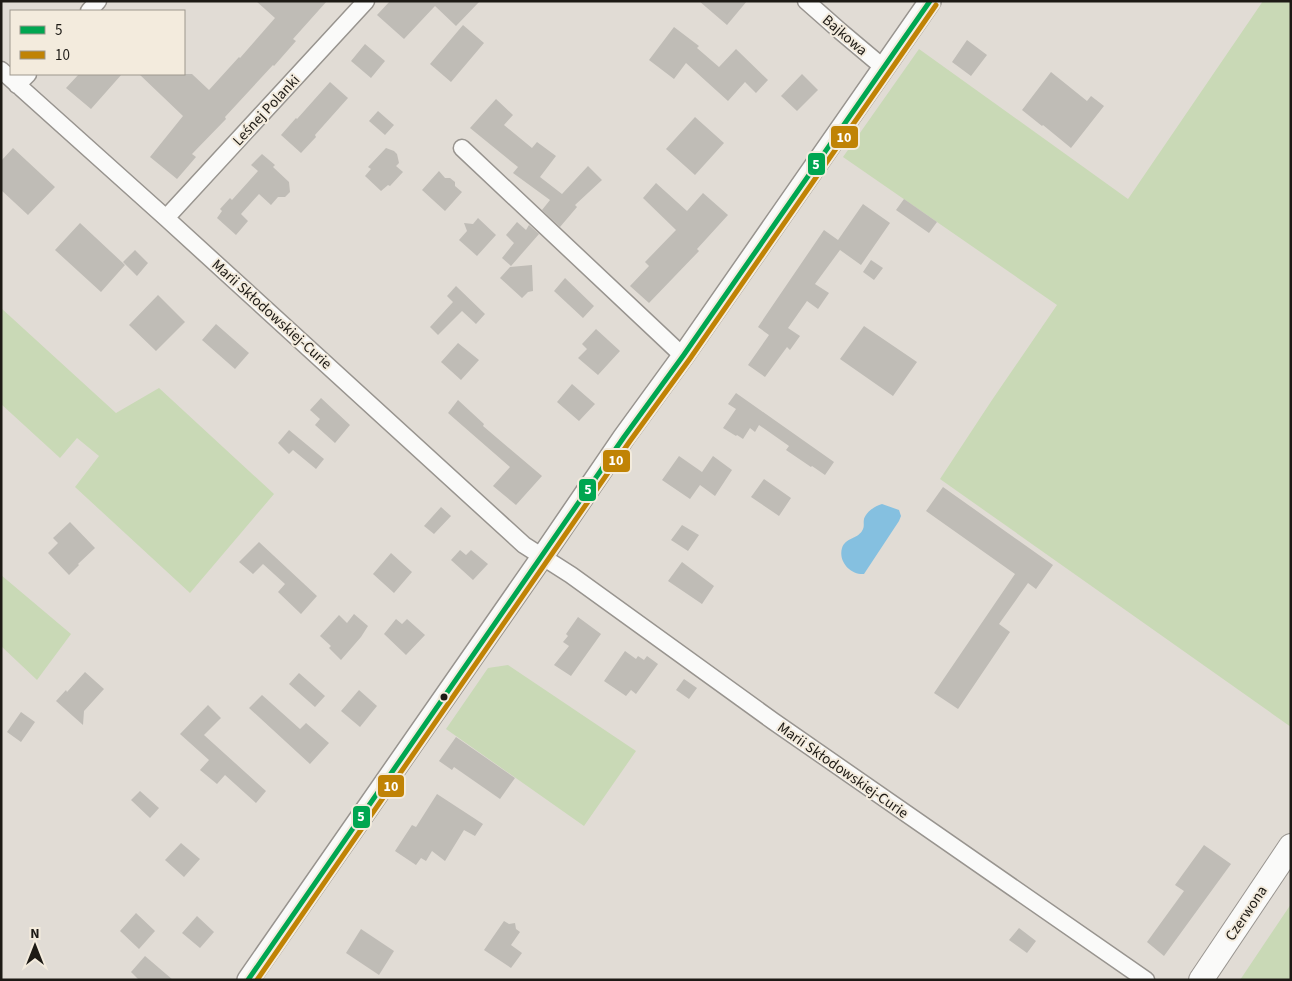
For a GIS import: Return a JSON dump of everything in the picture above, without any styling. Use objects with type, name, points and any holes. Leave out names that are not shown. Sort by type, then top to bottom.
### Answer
[{"type":"main road","name":"Czerwona","points":[[1201,980],[1291,846]]},
{"type":"street","name":"Leśnej Polanki","points":[[166,218],[366,1]]},
{"type":"street","name":"Bajkowa","points":[[806,1],[884,68]]},
{"type":"street","points":[[248,980],[624,437],[683,356],[930,1]]},
{"type":"street","name":"Marii Skłodowskiej-Curie","points":[[23,79],[166,218],[524,545],[571,575],[773,721],[1146,980]]},
{"type":"street","points":[[462,148],[683,356]]},
{"type":"green space","points":[[1263,1],[1291,1],[1291,727],[940,479],[1057,305],[843,157],[919,49],[1128,199]]},
{"type":"green space","points":[[1,308],[116,413],[159,388],[274,494],[190,593],[75,487],[99,456],[77,438],[60,458],[1,404]]},
{"type":"green space","points":[[1,575],[71,634],[37,680],[1,646]]},
{"type":"green space","points":[[508,665],[636,751],[584,826],[446,729],[488,668]]},
{"type":"green space","points":[[1291,904],[1291,980],[1240,980]]},
{"type":"water","points":[[882,504],[899,510],[901,516],[864,574],[859,574],[850,570],[844,563],[841,553],[842,548],[846,542],[860,534],[864,526],[865,516]]},
{"type":"building","points":[[256,1],[327,1],[293,39],[296,41],[274,66],[192,154],[196,157],[177,179],[150,157],[183,116],[140,75],[192,74],[209,90],[275,18]]},
{"type":"building","points":[[390,1],[480,1],[456,26],[435,6],[404,39],[377,15]]},
{"type":"building","points":[[699,1],[747,1],[727,25]]},
{"type":"building","points":[[463,25],[484,43],[451,82],[430,64]]},
{"type":"building","points":[[674,27],[699,46],[697,48],[719,67],[736,49],[768,80],[756,93],[745,82],[728,101],[686,63],[674,79],[649,60]]},
{"type":"building","points":[[967,40],[987,55],[971,76],[952,62]]},
{"type":"building","points":[[365,44],[385,61],[371,78],[351,61]]},
{"type":"building","points":[[1051,72],[1087,101],[1091,96],[1104,106],[1071,148],[1022,110]]},
{"type":"building","points":[[802,74],[818,90],[797,111],[781,96]]},
{"type":"building","points":[[78,75],[121,75],[91,109],[66,88]]},
{"type":"building","points":[[330,82],[348,98],[301,153],[281,135]]},
{"type":"building","points":[[496,99],[513,115],[504,125],[532,148],[537,142],[556,156],[540,177],[562,194],[588,166],[602,180],[575,205],[577,207],[560,227],[542,210],[550,200],[513,173],[518,167],[470,128]]},
{"type":"building","points":[[378,111],[394,125],[385,135],[369,121]]},
{"type":"building","points":[[695,117],[724,143],[695,175],[666,149]]},
{"type":"building","points":[[13,148],[55,187],[28,215],[1,190],[1,161]]},
{"type":"building","points":[[386,148],[397,154],[399,163],[396,166],[403,172],[390,186],[388,185],[381,191],[365,176],[371,169],[368,167]]},
{"type":"building","points":[[262,154],[275,165],[273,167],[289,182],[290,192],[285,197],[278,197],[271,205],[259,194],[241,214],[248,221],[236,235],[217,218],[222,211],[220,209],[230,198],[232,200],[258,171],[251,165]]},
{"type":"building","points":[[439,171],[445,178],[450,178],[455,182],[455,186],[462,192],[445,211],[422,190]]},
{"type":"building","points":[[656,183],[687,211],[703,193],[728,215],[697,249],[699,251],[649,303],[630,286],[649,266],[645,262],[676,230],[643,198]]},
{"type":"building","points":[[904,199],[937,222],[929,233],[896,210]]},
{"type":"building","points":[[863,204],[890,223],[861,265],[840,250],[815,284],[829,293],[818,309],[807,301],[788,328],[800,336],[790,350],[787,347],[765,377],[748,365],[769,335],[758,327],[824,230],[838,240]]},
{"type":"building","points":[[478,218],[496,235],[477,256],[459,240],[467,231],[464,223],[473,224]]},
{"type":"building","points":[[517,222],[526,230],[529,225],[539,234],[511,266],[502,258],[514,243],[506,235]]},
{"type":"building","points":[[80,223],[125,265],[101,292],[55,250]]},
{"type":"building","points":[[135,250],[148,263],[137,276],[123,262]]},
{"type":"building","points":[[871,260],[883,268],[874,280],[863,272]]},
{"type":"building","points":[[532,265],[533,291],[528,292],[522,298],[500,278],[510,267]]},
{"type":"building","points":[[565,278],[594,306],[583,318],[554,291]]},
{"type":"building","points":[[456,286],[485,314],[476,324],[462,311],[438,335],[430,327],[453,302],[447,296]]},
{"type":"building","points":[[158,295],[185,322],[156,351],[129,325]]},
{"type":"building","points":[[216,324],[249,353],[235,369],[202,340]]},
{"type":"building","points":[[864,326],[917,362],[893,396],[840,359]]},
{"type":"building","points":[[596,329],[620,351],[598,375],[578,358],[587,349],[582,344]]},
{"type":"building","points":[[458,343],[479,360],[461,380],[441,362]]},
{"type":"building","points":[[572,384],[595,404],[579,421],[557,402]]},
{"type":"building","points":[[736,393],[834,462],[825,475],[786,450],[789,446],[759,425],[755,432],[750,428],[743,439],[723,428],[736,409],[728,404]]},
{"type":"building","points":[[321,398],[350,425],[335,443],[315,425],[320,419],[310,410]]},
{"type":"building","points":[[458,400],[484,424],[483,426],[542,476],[516,505],[493,486],[510,467],[448,413]]},
{"type":"building","points":[[289,430],[324,459],[316,469],[293,450],[289,454],[278,443]]},
{"type":"building","points":[[679,456],[702,472],[713,456],[732,470],[715,496],[700,485],[690,499],[662,480]]},
{"type":"building","points":[[764,479],[791,498],[779,516],[751,497]]},
{"type":"building","points":[[943,487],[1053,565],[1036,589],[1028,583],[999,624],[1010,632],[958,709],[934,693],[1015,574],[926,511]]},
{"type":"building","points":[[441,507],[451,516],[434,534],[424,526]]},
{"type":"building","points":[[70,522],[95,548],[69,575],[48,553],[58,543],[53,538]]},
{"type":"building","points":[[682,525],[699,535],[688,551],[671,540]]},
{"type":"building","points":[[259,542],[317,596],[301,614],[278,592],[285,584],[263,564],[253,574],[239,562]]},
{"type":"building","points":[[460,550],[466,555],[471,550],[488,564],[473,580],[451,560]]},
{"type":"building","points":[[391,553],[412,572],[394,593],[373,574]]},
{"type":"building","points":[[682,562],[714,586],[702,604],[668,581]]},
{"type":"building","points":[[354,614],[368,626],[341,660],[329,648],[331,646],[320,636],[339,615],[347,623]]},
{"type":"building","points":[[578,617],[601,634],[571,676],[554,665],[569,646],[563,642],[568,636],[566,634]]},
{"type":"building","points":[[396,619],[402,624],[407,619],[425,635],[406,655],[384,634]]},
{"type":"building","points":[[625,651],[636,659],[638,656],[644,660],[647,656],[658,664],[636,694],[631,690],[626,696],[604,681]]},
{"type":"building","points":[[85,672],[104,689],[84,711],[83,725],[56,701]]},
{"type":"building","points":[[299,673],[325,696],[315,707],[289,684]]},
{"type":"building","points":[[684,679],[697,688],[689,699],[676,690]]},
{"type":"building","points":[[359,690],[377,706],[360,727],[341,711]]},
{"type":"building","points":[[262,695],[300,729],[306,723],[329,743],[310,764],[249,708]]},
{"type":"building","points":[[208,705],[221,718],[204,735],[266,791],[256,803],[225,775],[217,784],[200,770],[209,760],[180,734]]},
{"type":"building","points":[[21,712],[35,722],[21,742],[7,732]]},
{"type":"building","points":[[456,737],[515,778],[500,799],[454,767],[452,770],[439,761]]},
{"type":"building","points":[[140,791],[159,808],[150,818],[131,800]]},
{"type":"building","points":[[437,794],[483,824],[475,836],[464,830],[445,861],[432,851],[426,861],[421,858],[416,865],[395,851],[412,825],[416,827]]},
{"type":"building","points":[[181,843],[200,859],[184,877],[165,860]]},
{"type":"building","points":[[1204,845],[1231,864],[1164,956],[1147,942],[1184,891],[1175,885]]},
{"type":"building","points":[[136,913],[155,931],[139,949],[120,931]]},
{"type":"building","points":[[197,916],[214,932],[200,948],[182,933]]},
{"type":"building","points":[[504,921],[509,924],[515,923],[516,929],[520,932],[511,945],[522,953],[511,968],[484,950]]},
{"type":"building","points":[[1019,928],[1036,941],[1027,953],[1009,940]]},
{"type":"building","points":[[361,929],[394,951],[379,975],[346,953]]},
{"type":"building","points":[[145,956],[173,980],[139,980],[131,972]]},
{"type":"transit line","name":"5","points":[[248,980],[624,437],[683,356],[930,1]]},
{"type":"transit line","name":"10","points":[[257,980],[630,441],[689,360],[936,5]]}]
